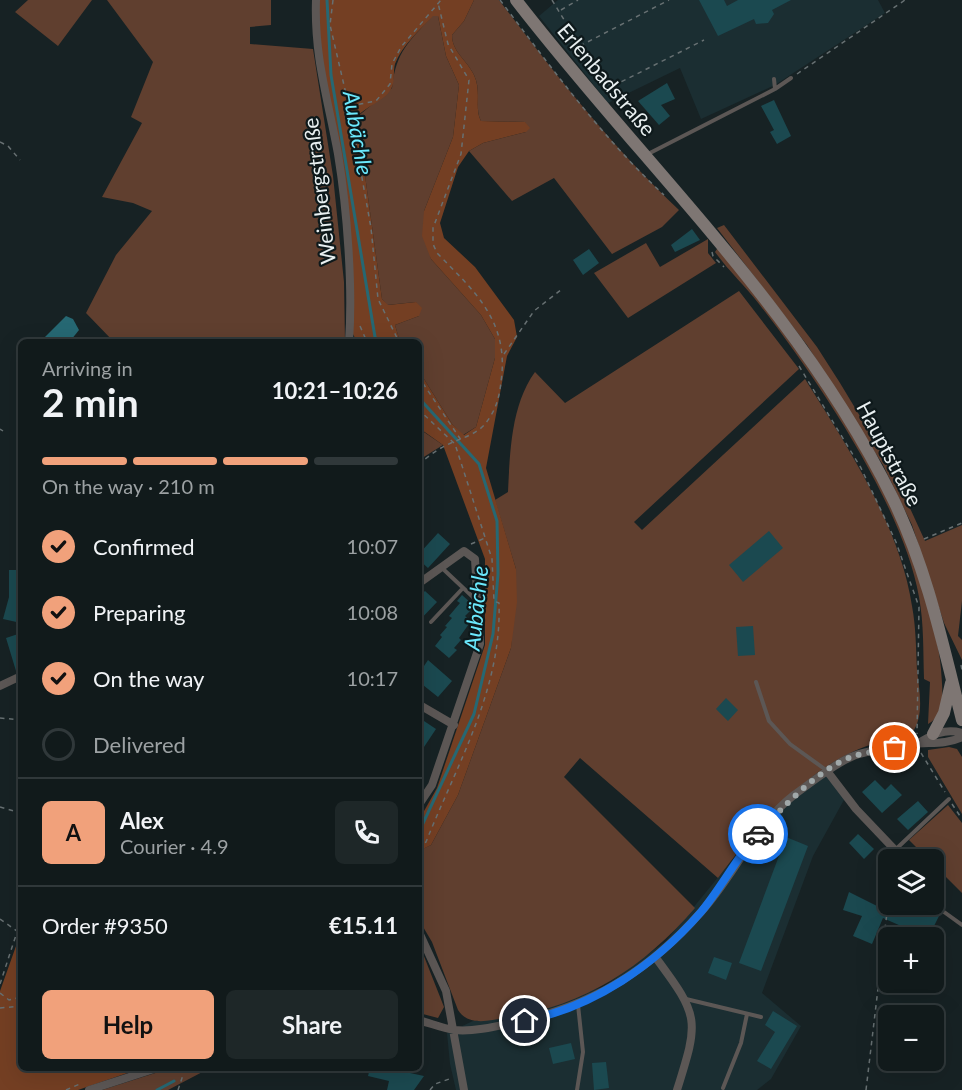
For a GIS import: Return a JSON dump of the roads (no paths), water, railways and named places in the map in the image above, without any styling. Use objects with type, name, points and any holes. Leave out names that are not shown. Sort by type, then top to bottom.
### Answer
[{"type":"main road","name":"Erlenbadstraße","points":[[516,0],[644,156],[718,238]]},
{"type":"main road","name":"Hauptstraße","points":[[718,238],[812,360],[872,459],[914,548],[962,720]]},
{"type":"main road","points":[[933,734],[944,713],[952,679]]},
{"type":"street","name":"Weinbergstraße","points":[[316,0],[316,50],[338,155],[347,249],[349,339]]},
{"type":"street","points":[[422,581],[464,551],[475,559],[480,644],[432,785],[422,800]]},
{"type":"street","points":[[0,686],[18,677]]},
{"type":"street","points":[[422,706],[454,725]]},
{"type":"street","points":[[917,744],[933,734],[949,731],[962,735]]},
{"type":"street","points":[[422,1021],[454,1030],[492,1028],[542,1017],[578,1005],[619,983],[656,958],[702,911],[748,845],[791,797],[827,771],[852,757],[917,744],[952,742],[962,735]]},
{"type":"street","points":[[827,771],[856,809],[894,849]]},
{"type":"street","points":[[422,939],[446,991],[464,1090]]},
{"type":"street","points":[[656,958],[686,999],[693,1022],[692,1043],[677,1090]]},
{"type":"street","points":[[89,1090],[148,1071]]},
{"type":"lane","name":"Erlenbadstraße","points":[[644,156],[775,89],[791,78]]},
{"type":"lane","points":[[774,79],[775,89]]},
{"type":"lane","points":[[442,568],[477,601]]},
{"type":"lane","points":[[431,622],[463,588]]},
{"type":"lane","points":[[756,682],[769,721],[790,744],[827,771]]},
{"type":"lane","points":[[896,849],[949,799]]},
{"type":"lane","points":[[944,912],[962,925]]},
{"type":"lane","points":[[686,999],[761,1017]]},
{"type":"lane","points":[[577,1090],[583,1052],[578,1005]]},
{"type":"lane","points":[[723,1088],[741,1043],[747,1014]]},
{"type":"water","points":[[66,316],[73,319],[79,330],[72,339],[43,339]]},
{"type":"waterway","name":"Aubächle","points":[[327,0],[331,75],[377,339]]},
{"type":"waterway","name":"Aubächle","points":[[422,401],[479,464],[497,521],[498,574],[493,634],[474,714],[422,825]]},
{"type":"waterway","name":"Aubächle","points":[[157,1090],[174,1081]]}]
